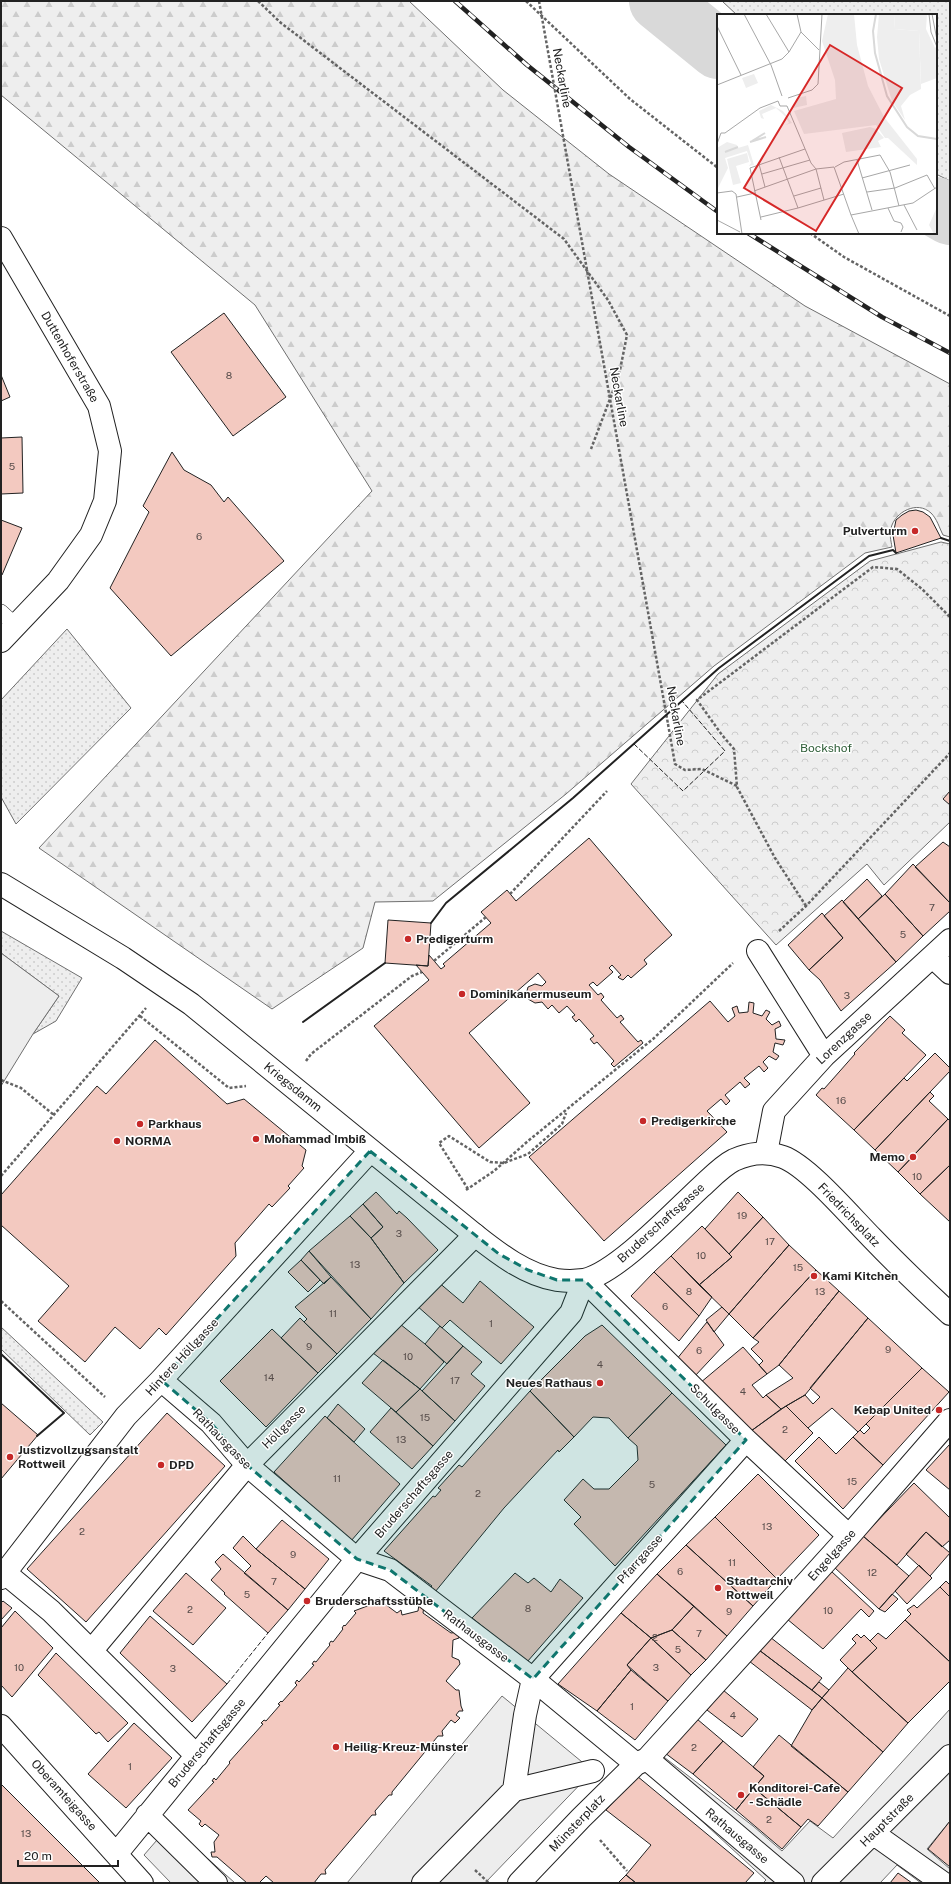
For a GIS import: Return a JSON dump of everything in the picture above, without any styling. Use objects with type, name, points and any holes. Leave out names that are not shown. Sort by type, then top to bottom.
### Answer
[{"type":"street","name":"Duttenhoferstraße","points":[[1,238],[99,406],[110,451],[105,501],[91,535],[58,581],[6,626]]},
{"type":"street","name":"Kriegsdamm","points":[[1,884],[123,958],[191,1004],[499,1254],[528,1270],[557,1280],[584,1280]]},
{"type":"street","name":"Lorenzgasse","points":[[766,1153],[774,1111],[824,1056],[950,940]]},
{"type":"street","points":[[758,951],[824,1056]]},
{"type":"street","points":[[933,957],[950,973]]},
{"type":"street","name":"Hintere Höllgasse","points":[[3,1576],[126,1416],[161,1380],[370,1150]]},
{"type":"street","name":"Friedrichsplatz","points":[[732,1160],[750,1154],[766,1153],[784,1157],[810,1174],[900,1267],[950,1314]]},
{"type":"street","name":"Bruderschaftsgasse","points":[[117,1853],[147,1815],[198,1756],[357,1559],[572,1313],[584,1280],[608,1269],[630,1253],[732,1160]]},
{"type":"street","name":"Höllgasse","points":[[92,1650],[247,1465],[475,1235]]},
{"type":"street","name":"Schulgasse","points":[[584,1280],[746,1440],[849,1536]]},
{"type":"street","name":"Rathausgasse","points":[[161,1380],[211,1423],[247,1465],[357,1559],[390,1570],[641,1761],[793,1883]]},
{"type":"street","name":"Engelgasse","points":[[641,1761],[849,1536],[950,1420]]},
{"type":"street","name":"Pfarrgasse","points":[[533,1679],[746,1440]]},
{"type":"street","points":[[3,1576],[51,1611],[198,1756]]},
{"type":"street","points":[[514,1790],[525,1715],[533,1679]]},
{"type":"street","name":"Oberamteigasse","points":[[1,1726],[117,1853],[132,1880]]},
{"type":"street","name":"Hauptstraße","points":[[823,1883],[874,1834],[950,1756]]},
{"type":"street","name":"Münsterplatz","points":[[519,1883],[581,1818],[641,1761]]},
{"type":"street","points":[[423,1883],[514,1790],[593,1771]]},
{"type":"street","points":[[147,1815],[216,1883]]},
{"type":"street","points":[[874,1834],[943,1883]]},
{"type":"path","points":[[258,1],[281,24],[564,239],[608,300],[627,335],[620,375],[591,449]]},
{"type":"path","points":[[526,1],[630,99],[717,167]]},
{"type":"path","name":"Neckarline","points":[[539,1],[675,764],[685,770],[694,768],[702,769],[737,787]]},
{"type":"path","points":[[811,234],[844,257],[950,316]]},
{"type":"path","points":[[806,906],[775,858],[737,787],[734,749],[697,700],[873,567],[897,569],[922,589],[950,617]]},
{"type":"path","points":[[758,951],[806,906],[950,753]]},
{"type":"path","points":[[510,894],[607,791]]},
{"type":"path","points":[[434,961],[486,917]]},
{"type":"path","points":[[481,1180],[504,1163],[653,1039],[737,960]]},
{"type":"path","points":[[312,1054],[412,976],[422,972]]},
{"type":"path","points":[[1,1176],[151,1003]]},
{"type":"path","points":[[140,1016],[229,1088],[249,1085]]},
{"type":"path","points":[[1,1080],[21,1088],[54,1115]]},
{"type":"path","points":[[468,1188],[439,1143],[449,1136],[490,1162],[504,1163],[528,1154],[562,1124],[566,1111]]},
{"type":"path","points":[[1,1301],[126,1416]]},
{"type":"path","points":[[581,1818],[627,1871]]},
{"type":"highlighted area","points":[[370,1151],[499,1254],[528,1270],[557,1280],[584,1280],[746,1440],[533,1679],[390,1570],[357,1559],[247,1465],[211,1423],[161,1380]]},
{"type":"green space","points":[[1,1],[409,1],[503,90],[609,174],[805,306],[950,384],[950,537],[943,535],[935,518],[925,509],[913,508],[902,513],[893,522],[890,530],[892,547],[865,553],[714,666],[566,794],[433,901],[375,902],[363,948],[272,1009],[39,848],[372,491],[255,305],[1,95]]},
{"type":"green space","points":[[722,1],[950,1],[950,181],[937,174],[937,14],[736,14]]},
{"type":"green space","name":"Bockshof","points":[[941,542],[950,544],[950,822],[884,885],[867,864],[776,945],[631,784],[718,674],[870,561]]},
{"type":"green space","points":[[67,629],[131,708],[16,824],[1,797],[1,700]]},
{"type":"green space","points":[[1,931],[82,978],[56,1021],[33,1034],[59,996],[1,953]]},
{"type":"green space","points":[[1,1327],[103,1422],[90,1435],[1,1349]]},
{"type":"shaded area","points":[[1,953],[59,996],[33,1034],[1,1086]]},
{"type":"shaded area","points":[[502,1696],[593,1771],[485,1883],[347,1883]]},
{"type":"shaded area","points":[[950,1709],[950,1821],[927,1849],[950,1869],[950,1883],[921,1883],[897,1865],[880,1883],[763,1883],[766,1880],[645,1769],[660,1754],[753,1826],[782,1851],[810,1821],[833,1838]]},
{"type":"shaded area","points":[[170,1825],[235,1883],[171,1883],[144,1855]]},
{"type":"building","points":[[224,313],[286,397],[233,436],[171,352]]},
{"type":"building","points":[[1,375],[10,397],[1,401]]},
{"type":"building","points":[[22,437],[23,493],[1,494],[1,438]]},
{"type":"building","points":[[172,452],[184,470],[211,485],[224,502],[228,497],[284,561],[171,656],[110,588],[149,512],[143,506]]},
{"type":"building","name":"Pulverturm","points":[[916,510],[923,512],[930,517],[941,538],[896,553],[893,535],[896,520],[909,511]]},
{"type":"building","points":[[1,520],[22,528],[2,575],[1,575]]},
{"type":"building","points":[[950,791],[950,805],[943,799]]},
{"type":"building","name":"Dominikanermuseum","points":[[589,838],[672,935],[644,960],[647,964],[631,978],[628,975],[623,980],[619,978],[618,977],[621,975],[612,965],[609,968],[613,972],[597,986],[593,982],[589,985],[598,995],[601,993],[604,997],[601,1000],[617,1018],[621,1015],[624,1019],[620,1022],[638,1042],[641,1040],[643,1043],[614,1067],[611,1064],[614,1061],[597,1042],[594,1044],[590,1039],[594,1036],[579,1019],[576,1022],[572,1017],[575,1015],[567,1006],[559,1013],[552,1005],[548,1009],[542,1002],[535,1003],[528,999],[526,995],[528,987],[535,984],[542,986],[546,982],[538,973],[469,1033],[530,1103],[479,1148],[374,1026],[429,980],[416,965],[428,966],[429,955],[441,969],[445,966],[443,964],[491,923],[481,912],[507,890],[516,901]]},
{"type":"building","points":[[943,842],[950,847],[950,903],[915,867]]},
{"type":"building","points":[[913,864],[950,903],[950,911],[923,936],[885,894]]},
{"type":"building","points":[[867,879],[882,896],[858,919],[843,902]]},
{"type":"building","points":[[885,894],[923,936],[896,962],[858,919]]},
{"type":"building","points":[[842,900],[896,962],[841,1011],[820,980],[809,970],[843,938],[824,916]]},
{"type":"building","points":[[822,913],[843,938],[809,970],[788,945]]},
{"type":"building","name":"Predigerturm","points":[[388,920],[431,923],[428,966],[385,963]]},
{"type":"building","name":"Predigerkirche","points":[[710,1001],[728,1022],[735,1016],[732,1008],[737,1006],[739,1013],[748,1012],[749,1002],[754,1003],[753,1013],[762,1016],[766,1010],[770,1012],[766,1019],[772,1025],[779,1021],[781,1026],[775,1029],[776,1039],[785,1040],[783,1045],[775,1043],[773,1052],[779,1056],[776,1060],[769,1056],[763,1062],[768,1068],[764,1072],[759,1066],[744,1078],[750,1084],[745,1088],[740,1082],[725,1095],[730,1101],[726,1105],[721,1099],[707,1111],[727,1132],[604,1241],[529,1157]]},
{"type":"building","points":[[890,1016],[905,1030],[902,1033],[926,1055],[854,1130],[816,1095],[822,1088],[824,1089],[855,1054],[854,1053]]},
{"type":"building","points":[[155,1040],[227,1104],[244,1099],[306,1150],[302,1166],[304,1168],[288,1186],[290,1188],[272,1207],[269,1204],[235,1243],[236,1256],[166,1335],[159,1328],[140,1349],[115,1327],[85,1362],[38,1321],[69,1286],[1,1225],[1,1195],[97,1086],[106,1094]]},
{"type":"building","points":[[935,1053],[950,1068],[950,1071],[875,1150],[854,1130],[904,1078],[907,1081]]},
{"type":"building","points":[[930,1092],[934,1096],[929,1101],[948,1119],[898,1172],[875,1150]]},
{"type":"building","points":[[948,1119],[950,1121],[950,1165],[920,1194],[898,1172]]},
{"type":"building","points":[[950,1165],[950,1222],[920,1194]]},
{"type":"building","points":[[376,1192],[397,1214],[399,1211],[407,1218],[438,1250],[404,1283],[371,1238],[383,1227],[363,1204]]},
{"type":"building","points":[[738,1192],[763,1217],[729,1254],[705,1229]]},
{"type":"building","points":[[363,1204],[383,1227],[371,1238],[350,1216]]},
{"type":"building","points":[[350,1216],[371,1238],[404,1283],[371,1319],[309,1251]]},
{"type":"building","points":[[763,1217],[789,1245],[729,1314],[699,1285],[732,1257],[729,1254]]},
{"type":"building","points":[[702,1226],[732,1257],[699,1285],[671,1256]]},
{"type":"building","points":[[789,1245],[816,1270],[753,1338],[729,1314]]},
{"type":"building","points":[[309,1251],[331,1277],[324,1284],[301,1260]]},
{"type":"building","points":[[671,1256],[712,1297],[699,1316],[654,1272]]},
{"type":"building","points":[[301,1260],[320,1280],[308,1292],[288,1272]]},
{"type":"building","points":[[816,1270],[839,1291],[779,1365],[767,1374],[759,1365],[763,1361],[751,1349],[759,1342],[753,1338]]},
{"type":"building","points":[[654,1272],[699,1316],[679,1341],[631,1296]]},
{"type":"building","points":[[331,1277],[371,1319],[337,1354],[304,1322],[307,1319],[295,1307]]},
{"type":"building","points":[[437,1281],[463,1303],[480,1281],[534,1327],[501,1364],[450,1320],[442,1328],[416,1305]]},
{"type":"building","points":[[839,1291],[868,1318],[805,1395],[781,1409],[766,1395],[793,1378],[779,1365]]},
{"type":"building","points":[[722,1307],[729,1314],[714,1332],[706,1320]]},
{"type":"building","points":[[300,1318],[337,1354],[318,1373],[281,1338]]},
{"type":"building","points":[[868,1318],[922,1368],[858,1432],[832,1408],[808,1428],[786,1406],[805,1395],[813,1404],[820,1397],[810,1388]]},
{"type":"building","points":[[707,1322],[724,1345],[694,1377],[676,1360]]},
{"type":"building","points":[[400,1324],[425,1344],[444,1362],[420,1389],[373,1353]]},
{"type":"building","points":[[602,1325],[672,1393],[628,1438],[609,1418],[593,1417],[574,1437],[530,1391],[585,1336]]},
{"type":"building","points":[[440,1326],[463,1346],[447,1364],[425,1344]]},
{"type":"building","points":[[272,1329],[318,1373],[266,1427],[220,1381]]},
{"type":"building","points":[[463,1346],[482,1362],[471,1374],[485,1386],[455,1421],[422,1391]]},
{"type":"building","points":[[743,1347],[767,1374],[752,1385],[763,1398],[766,1395],[781,1409],[751,1431],[700,1383]]},
{"type":"building","points":[[383,1360],[420,1389],[396,1412],[362,1383]]},
{"type":"building","points":[[922,1368],[949,1392],[883,1465],[853,1437],[860,1430],[864,1434],[870,1428],[866,1424]]},
{"type":"building","points":[[420,1389],[455,1421],[433,1446],[396,1412]]},
{"type":"building","points":[[530,1391],[574,1437],[559,1452],[558,1450],[504,1508],[435,1592],[430,1588],[432,1586],[384,1551],[433,1496],[435,1497],[441,1490],[438,1488],[459,1465],[462,1467]]},
{"type":"building","points":[[672,1393],[726,1445],[615,1566],[574,1524],[581,1517],[564,1500],[583,1479],[594,1489],[609,1489],[638,1460],[637,1446],[628,1438]]},
{"type":"building","name":"Justizvollzugsanstalt Rottweil","points":[[1,1403],[38,1435],[1,1479]]},
{"type":"building","points":[[338,1404],[365,1429],[354,1442],[327,1418]]},
{"type":"building","points":[[786,1406],[813,1433],[785,1461],[751,1431]]},
{"type":"building","points":[[391,1408],[433,1446],[412,1469],[370,1432]]},
{"type":"building","points":[[167,1413],[225,1466],[86,1622],[27,1569]]},
{"type":"building","points":[[325,1416],[400,1484],[351,1541],[274,1472]]},
{"type":"building","points":[[819,1437],[836,1454],[853,1437],[883,1465],[843,1509],[795,1461]]},
{"type":"building","points":[[950,1444],[950,1490],[926,1470]]},
{"type":"building","points":[[758,1474],[819,1535],[777,1579],[715,1517]]},
{"type":"building","points":[[914,1483],[950,1518],[950,1540],[942,1547],[926,1532],[897,1565],[863,1536]]},
{"type":"building","points":[[715,1517],[777,1579],[753,1606],[686,1545]]},
{"type":"building","points":[[282,1520],[329,1559],[305,1589],[256,1549]]},
{"type":"building","points":[[926,1532],[950,1553],[930,1576],[906,1554]]},
{"type":"building","points":[[243,1536],[256,1549],[305,1589],[288,1610],[244,1573],[251,1566],[233,1548]]},
{"type":"building","points":[[863,1536],[909,1576],[879,1609],[834,1567]]},
{"type":"building","points":[[686,1545],[753,1606],[727,1636],[657,1574]]},
{"type":"building","points":[[223,1554],[288,1610],[268,1633],[224,1594],[225,1593],[211,1580],[221,1569],[215,1562]]},
{"type":"building","points":[[919,1565],[932,1578],[907,1604],[895,1591]]},
{"type":"building","points":[[831,1571],[874,1611],[869,1617],[861,1609],[823,1649],[787,1619]]},
{"type":"building","points":[[186,1573],[226,1608],[193,1645],[153,1611]]},
{"type":"building","points":[[515,1573],[528,1583],[534,1578],[551,1592],[560,1579],[583,1598],[527,1662],[472,1618]]},
{"type":"building","points":[[657,1574],[694,1606],[672,1630],[651,1638],[621,1613]]},
{"type":"building","points":[[946,1581],[950,1585],[950,1597],[940,1587]]},
{"type":"building","points":[[940,1587],[950,1597],[950,1662],[905,1620],[911,1614],[907,1610],[914,1605],[917,1608]]},
{"type":"building","points":[[892,1594],[898,1599],[885,1612],[879,1609]]},
{"type":"building","name":"Heilig-Kreuz-Münster","points":[[380,1598],[381,1601],[397,1613],[401,1610],[402,1615],[418,1611],[419,1604],[424,1605],[423,1613],[451,1633],[458,1632],[459,1638],[453,1640],[452,1657],[459,1660],[460,1664],[446,1681],[456,1690],[459,1690],[463,1711],[459,1711],[456,1715],[460,1718],[455,1723],[451,1720],[442,1731],[443,1736],[438,1736],[392,1792],[392,1795],[389,1795],[375,1811],[376,1815],[372,1815],[325,1870],[326,1874],[321,1874],[314,1883],[274,1883],[266,1876],[259,1883],[247,1883],[217,1857],[212,1857],[211,1852],[215,1852],[214,1842],[219,1835],[205,1824],[202,1827],[199,1824],[201,1821],[188,1810],[214,1782],[212,1781],[214,1778],[216,1780],[230,1763],[229,1762],[263,1724],[261,1723],[264,1720],[266,1721],[280,1705],[278,1704],[281,1701],[282,1702],[297,1685],[295,1683],[297,1680],[299,1682],[314,1665],[312,1664],[314,1661],[316,1662],[330,1645],[329,1644],[331,1641],[333,1642],[343,1629],[342,1628],[344,1625],[345,1626],[356,1613],[354,1611],[378,1602],[377,1599]]},
{"type":"building","points":[[3,1601],[12,1608],[1,1620],[1,1603]]},
{"type":"building","points":[[694,1606],[727,1636],[706,1660],[672,1630]]},
{"type":"building","points":[[15,1611],[53,1648],[12,1697],[1,1685],[1,1628]]},
{"type":"building","points":[[621,1613],[651,1638],[627,1665],[631,1670],[597,1711],[558,1684]]},
{"type":"building","points":[[150,1616],[227,1684],[192,1722],[120,1653]]},
{"type":"building","points":[[905,1620],[950,1662],[950,1681],[908,1723],[852,1672],[877,1648],[870,1641],[878,1633],[886,1639]]},
{"type":"building","points":[[672,1630],[706,1660],[691,1675],[651,1638]]},
{"type":"building","points":[[857,1634],[861,1638],[864,1635],[877,1648],[852,1672],[840,1660],[856,1643],[852,1639]]},
{"type":"building","points":[[770,1637],[822,1678],[812,1690],[759,1650]]},
{"type":"building","points":[[651,1638],[691,1675],[668,1701],[627,1665]]},
{"type":"building","points":[[759,1650],[822,1698],[812,1710],[749,1661]]},
{"type":"building","points":[[56,1653],[128,1723],[108,1742],[99,1732],[96,1734],[38,1675]]},
{"type":"building","points":[[848,1668],[908,1723],[883,1752],[822,1698]]},
{"type":"building","points":[[631,1670],[668,1701],[635,1740],[597,1711]]},
{"type":"building","points":[[819,1682],[829,1690],[822,1698],[812,1690]]},
{"type":"building","points":[[723,1690],[758,1719],[742,1737],[707,1710]]},
{"type":"building","points":[[822,1698],[883,1752],[848,1792],[791,1746],[812,1710]]},
{"type":"building","points":[[697,1719],[723,1741],[693,1774],[665,1753]]},
{"type":"building","points":[[134,1723],[172,1758],[126,1808],[88,1774]]},
{"type":"building","points":[[779,1735],[848,1792],[818,1826],[808,1819],[801,1827],[754,1788],[764,1776],[753,1767]]},
{"type":"building","points":[[723,1741],[764,1776],[736,1810],[693,1774]]},
{"type":"building","points":[[637,1776],[754,1873],[745,1883],[636,1883],[626,1875],[651,1845],[606,1810]]},
{"type":"building","points":[[1,1784],[100,1883],[1,1883]]},
{"type":"building","points":[[754,1788],[801,1827],[782,1849],[736,1810]]},
{"type":"building","points":[[950,1821],[950,1867],[928,1849]]},
{"type":"building","points":[[898,1873],[912,1883],[890,1883]]},
{"type":"building","points":[[626,1875],[636,1883],[618,1883]]},
{"type":"waterway","points":[[659,1],[717,48]]},
{"type":"waterway","points":[[937,208],[950,215]]},
{"type":"railway","points":[[455,1],[527,65],[629,147],[717,211]]},
{"type":"railway","points":[[750,234],[882,317],[950,353]]},
{"type":"fence","points":[[634,744],[683,791],[725,751],[682,701]]},
{"type":"fence","points":[[227,1684],[268,1633]]},
{"type":"wall","points":[[941,538],[950,541]]},
{"type":"wall","points":[[431,923],[446,903],[573,798],[719,668],[869,556],[893,550],[896,553]]},
{"type":"wall","points":[[303,1022],[385,963]]},
{"type":"wall","points":[[1,1354],[64,1413],[37,1436]]},
{"type":"place","name":"Pulverturm","points":[[915,531]]},
{"type":"place","name":"Predigerturm","points":[[408,939]]},
{"type":"place","name":"Dominikanermuseum","points":[[462,994]]},
{"type":"place","name":"Predigerkirche","points":[[643,1121]]},
{"type":"place","name":"Parkhaus","points":[[140,1124]]},
{"type":"place","name":"Mohammad Imbiß","points":[[256,1139]]},
{"type":"place","name":"NORMA","points":[[117,1141]]},
{"type":"place","name":"Memo","points":[[913,1157]]},
{"type":"place","name":"Kami Kitchen","points":[[814,1276]]},
{"type":"place","name":"Neues Rathaus","points":[[600,1383]]},
{"type":"place","name":"Kebap United","points":[[939,1410]]},
{"type":"place","name":"Justizvollzugsanstalt Rottweil","points":[[10,1457]]},
{"type":"place","name":"DPD","points":[[161,1465]]},
{"type":"place","name":"Stadtarchiv Rottweil","points":[[718,1588]]},
{"type":"place","name":"Bruderschaftsstüble","points":[[307,1601]]},
{"type":"place","name":"Heilig-Kreuz-Münster","points":[[336,1747]]},
{"type":"place","name":"Konditorei-Cafe - Schädle","points":[[741,1795]]}]
